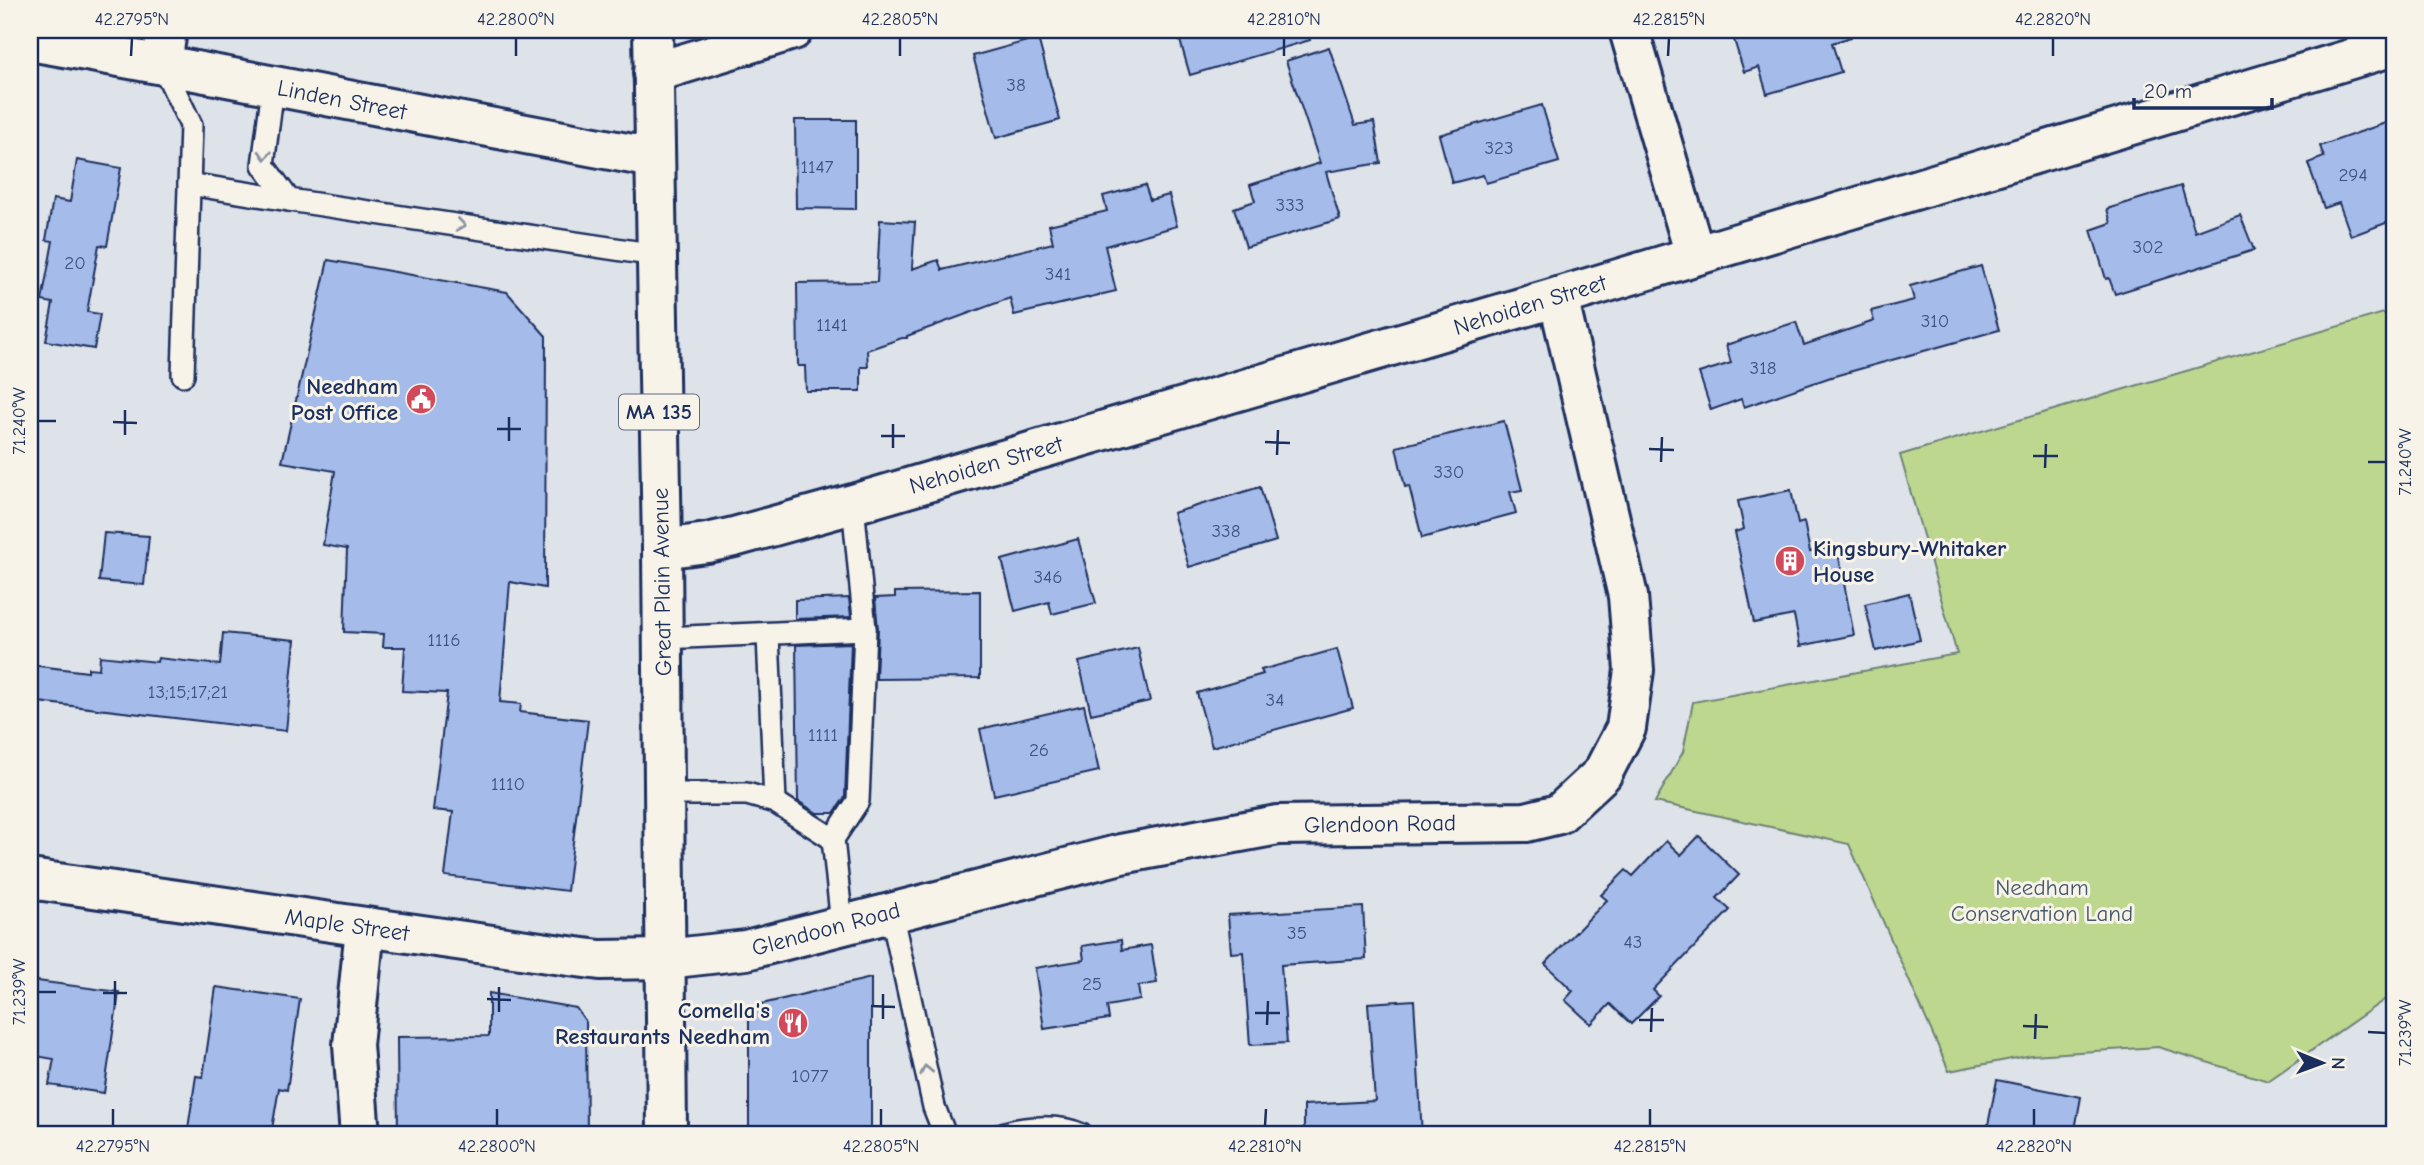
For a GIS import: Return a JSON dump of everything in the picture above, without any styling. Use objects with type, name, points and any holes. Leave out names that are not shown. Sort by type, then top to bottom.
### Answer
[{"type":"street","name":"Great Plain Avenue","points":[[653,30],[662,549],[667,1135]]},
{"type":"street","points":[[653,73],[793,30]]},
{"type":"street","points":[[1629,30],[1695,255]]},
{"type":"street","name":"Linden Street","points":[[30,41],[164,47],[273,87],[654,158]]},
{"type":"street","name":"Nehoiden Street","points":[[662,549],[720,540],[853,504],[1558,297],[2394,46]]},
{"type":"street","name":"Glendoon Road","points":[[666,959],[746,950],[1121,854],[1278,825],[1526,822],[1559,814],[1602,774],[1626,728],[1634,670],[1628,596],[1558,297]]},
{"type":"street","name":"Maple Street","points":[[30,878],[600,960],[666,959]]},
{"type":"street","points":[[360,1135],[353,1045],[365,928]]},
{"type":"lane","points":[[164,47],[191,125],[183,375]]},
{"type":"lane","points":[[273,87],[263,165],[289,201]]},
{"type":"lane","points":[[189,184],[656,255]]},
{"type":"lane","points":[[842,925],[833,839],[858,801],[865,629],[853,504]]},
{"type":"lane","points":[[663,638],[865,629]]},
{"type":"lane","points":[[768,635],[775,803]]},
{"type":"lane","points":[[665,794],[747,794],[775,803],[833,839]]},
{"type":"lane","points":[[891,912],[934,1107],[946,1135]]},
{"type":"lane","points":[[1000,1135],[1009,1131],[1041,1129],[1071,1131],[1082,1135]]},
{"type":"green space","name":"Needham Conservation Land","points":[[2394,310],[2394,993],[2268,1081],[2158,1047],[2032,1055],[1949,1071],[1849,844],[1655,802],[1683,752],[1693,702],[1957,654],[1900,455]]},
{"type":"building","points":[[1177,30],[1308,30],[1310,40],[1190,75]]},
{"type":"building","points":[[1731,30],[1850,30],[1851,37],[1832,43],[1841,72],[1767,94],[1759,67],[1744,72]]},
{"type":"building","points":[[1038,38],[1060,120],[996,138],[973,56]]},
{"type":"building","points":[[1329,47],[1355,125],[1374,122],[1381,163],[1326,172],[1340,219],[1246,247],[1234,208],[1255,201],[1250,185],[1320,163],[1286,61]]},
{"type":"building","points":[[1542,105],[1559,162],[1486,183],[1483,175],[1452,183],[1439,135]]},
{"type":"building","points":[[795,120],[856,120],[856,209],[796,208]]},
{"type":"building","points":[[2394,120],[2394,220],[2351,236],[2339,203],[2324,208],[2308,163],[2324,157],[2320,146]]},
{"type":"building","points":[[77,160],[121,168],[107,246],[99,245],[87,312],[100,314],[94,349],[46,341],[53,303],[42,301],[53,241],[46,240],[53,199],[70,202]]},
{"type":"building","points":[[1145,185],[1150,200],[1169,195],[1177,226],[1105,246],[1116,291],[1014,315],[1010,298],[907,338],[867,350],[868,367],[861,367],[861,391],[806,391],[805,366],[798,366],[797,283],[877,282],[880,220],[915,222],[912,269],[938,260],[942,270],[1053,243],[1049,225],[1107,211],[1103,196]]},
{"type":"building","points":[[2181,186],[2195,232],[2240,215],[2254,250],[2115,294],[2109,278],[2106,279],[2091,230],[2111,223],[2107,209]]},
{"type":"building","name":"Needham Post Office","points":[[328,260],[507,292],[546,336],[545,588],[510,582],[500,702],[521,704],[520,712],[588,720],[567,891],[445,876],[453,812],[433,810],[447,693],[402,691],[405,647],[383,647],[384,634],[344,632],[347,549],[323,545],[335,471],[282,462]]},
{"type":"building","points":[[1981,266],[1999,330],[1831,377],[1744,407],[1741,399],[1711,410],[1699,373],[1731,363],[1726,345],[1796,322],[1804,345],[1874,321],[1871,311],[1914,300],[1910,286]]},
{"type":"building","points":[[1504,421],[1522,490],[1510,492],[1516,513],[1422,538],[1409,486],[1405,487],[1396,447]]},
{"type":"building","points":[[1260,487],[1276,541],[1189,567],[1173,513]]},
{"type":"building","name":"Kingsbury-Whitaker House","points":[[1791,490],[1798,524],[1804,522],[1810,552],[1837,547],[1854,635],[1800,646],[1794,615],[1754,623],[1735,532],[1744,529],[1738,501]]},
{"type":"building","points":[[104,533],[149,536],[144,585],[99,581]]},
{"type":"building","points":[[1078,539],[1096,603],[1052,614],[1049,602],[1015,611],[1002,560]]},
{"type":"building","points":[[980,591],[980,678],[876,679],[878,629],[875,598],[895,597],[895,592]]},
{"type":"building","points":[[1909,593],[1920,640],[1876,651],[1865,604]]},
{"type":"building","points":[[849,598],[851,617],[795,619],[795,600]]},
{"type":"building","points":[[223,633],[295,640],[286,731],[30,701],[30,665],[88,672],[88,668],[99,669],[100,656],[157,662],[158,658],[220,665]]},
{"type":"building","points":[[851,643],[845,797],[834,813],[817,813],[798,801],[796,645]]},
{"type":"building","points":[[1138,648],[1150,701],[1091,714],[1079,662]]},
{"type":"building","points":[[1337,649],[1353,708],[1212,747],[1197,693],[1263,674],[1261,670]]},
{"type":"building","points":[[1084,705],[1099,771],[994,795],[980,729]]},
{"type":"building","points":[[1699,836],[1739,875],[1717,898],[1730,910],[1653,990],[1659,996],[1631,1024],[1610,1004],[1591,1024],[1565,1000],[1573,991],[1545,964],[1607,900],[1601,895],[1626,870],[1633,876],[1666,841],[1681,855]]},
{"type":"building","points":[[1363,907],[1366,959],[1281,965],[1287,1043],[1250,1045],[1243,952],[1231,953],[1228,915]]},
{"type":"building","points":[[1121,940],[1122,950],[1151,945],[1157,983],[1138,986],[1140,1000],[1107,1006],[1109,1019],[1044,1029],[1035,968],[1084,960],[1082,946]]},
{"type":"building","points":[[871,978],[871,1135],[749,1135],[749,1017],[762,1004]]},
{"type":"building","points":[[30,980],[119,992],[104,1093],[49,1085],[54,1059],[30,1055]]},
{"type":"building","points":[[216,987],[300,999],[287,1090],[279,1088],[271,1135],[187,1135],[196,1076],[203,1077]]},
{"type":"building","points":[[489,993],[576,1008],[586,1022],[587,1135],[398,1135],[397,1037],[489,1036]]},
{"type":"building","points":[[1414,1000],[1422,1135],[1304,1135],[1304,1105],[1375,1101],[1368,1003]]},
{"type":"building","points":[[1997,1080],[2081,1097],[2074,1135],[1986,1135]]},
{"type":"place","name":"Needham Post Office","points":[[421,399]]},
{"type":"place","name":"Kingsbury-Whitaker House","points":[[1790,561]]},
{"type":"place","name":"Comella's Restaurants Needham","points":[[793,1023]]}]
